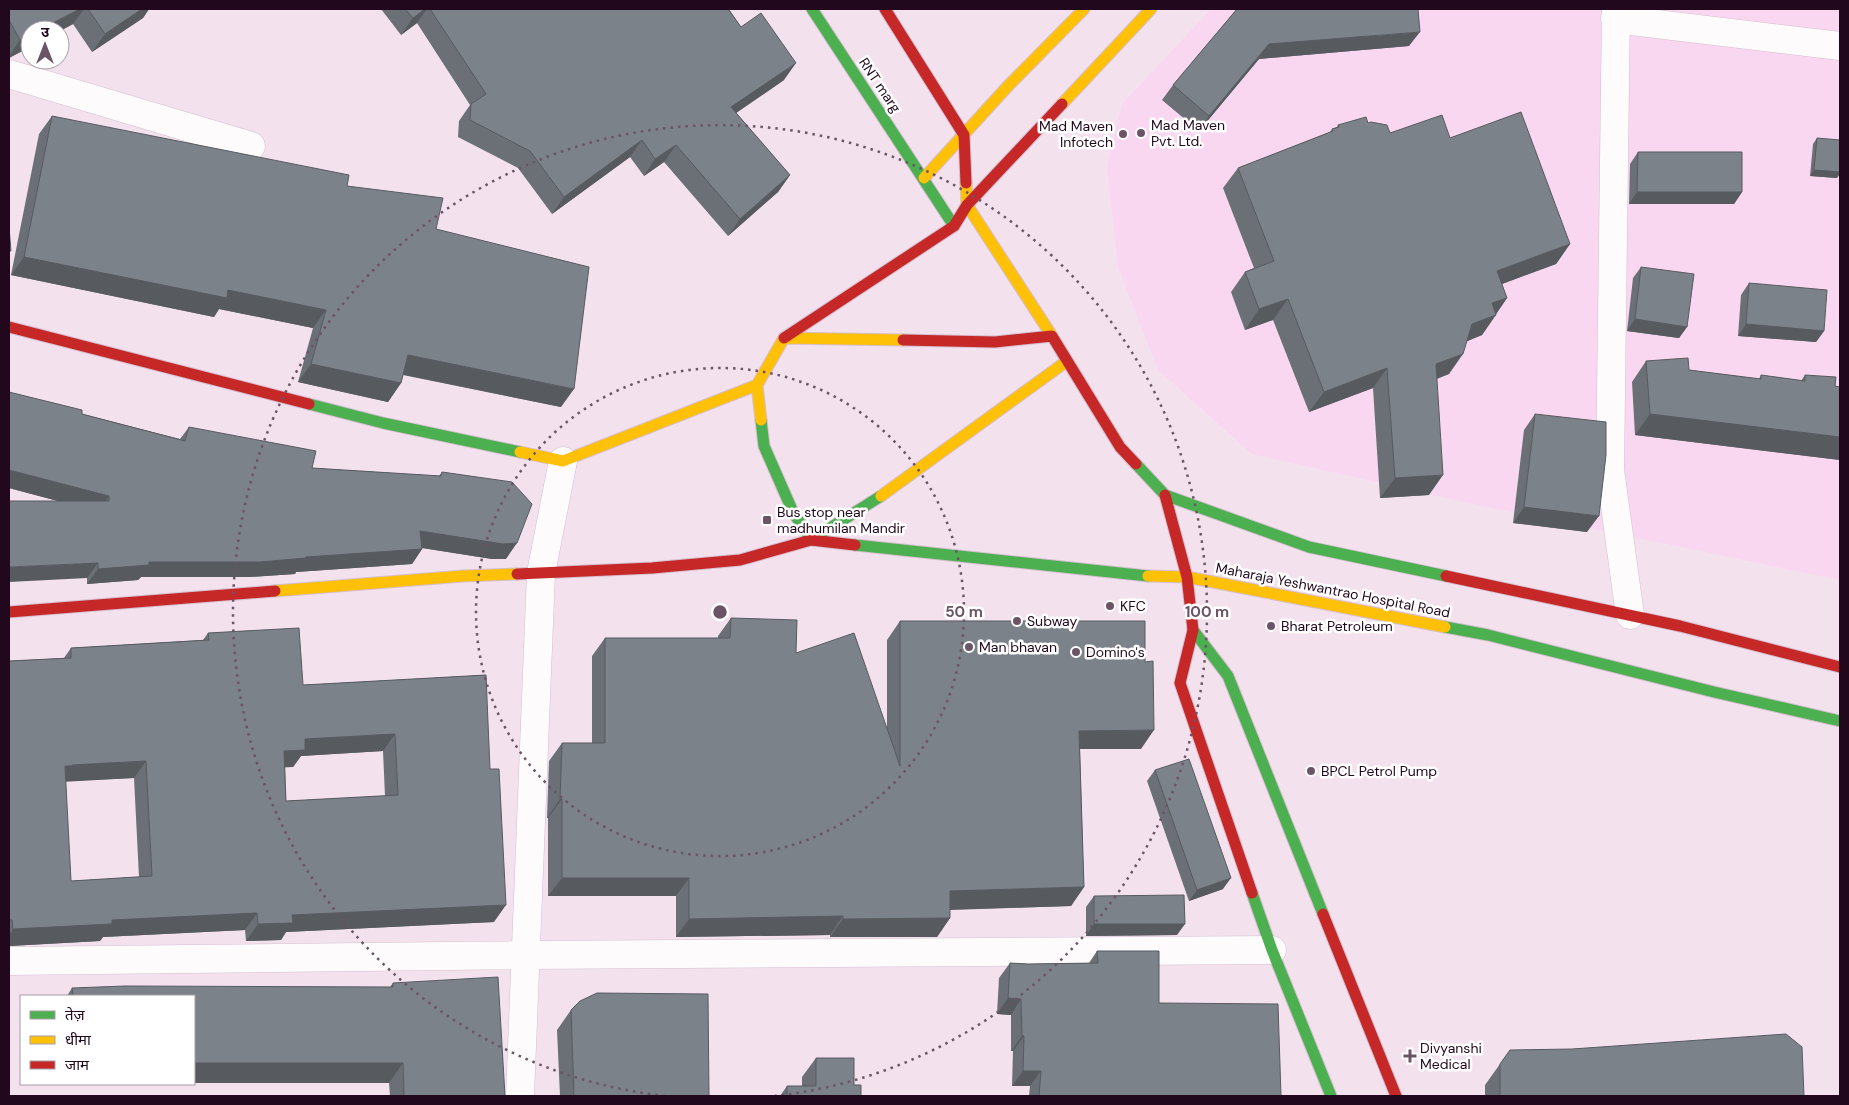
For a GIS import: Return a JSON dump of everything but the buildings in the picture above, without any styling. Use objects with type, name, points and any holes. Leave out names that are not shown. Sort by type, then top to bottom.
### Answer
[{"type":"main road","name":"RNT marg","points":[[812,9],[954,226]]},
{"type":"main road","points":[[885,9],[964,135],[968,205],[1120,447],[1165,496],[1187,578],[1193,630],[1180,683],[1272,950],[1331,1096]]},
{"type":"main road","points":[[924,178],[1008,86],[1084,9]]},
{"type":"main road","points":[[811,540],[793,512],[764,446],[757,385],[784,338],[954,226],[968,205],[1151,9]]},
{"type":"main road","points":[[9,327],[383,423],[563,462],[757,385]]},
{"type":"main road","points":[[784,338],[994,342],[1052,336]]},
{"type":"main road","points":[[9,612],[463,576],[652,568],[740,560],[811,540],[873,502],[1067,361]]},
{"type":"main road","points":[[1165,496],[1309,547],[1697,630],[1840,667]]},
{"type":"main road","name":"Maharaja Yeshwantrao Hospital Road","points":[[811,540],[1138,576],[1187,578],[1488,635],[1714,692],[1840,721]]},
{"type":"main road","points":[[1193,630],[1228,676],[1396,1096]]},
{"type":"street","points":[[1630,615],[1610,470],[1615,14],[1840,46]]},
{"type":"street","points":[[9,74],[251,146]]},
{"type":"street","points":[[520,1096],[541,573],[563,462]]},
{"type":"street","points":[[9,961],[1272,950]]},
{"type":"shaded area","points":[[1211,9],[1840,9],[1840,580],[1478,505],[1252,454],[1158,370],[1118,267],[1107,167],[1122,104]]},
{"type":"traffic: fast","points":[[812,9],[954,226]]},
{"type":"traffic: fast","points":[[309,404],[383,423],[520,452]]},
{"type":"traffic: fast","points":[[761,420],[764,446],[793,512],[811,540],[881,496]]},
{"type":"traffic: fast","points":[[1136,464],[1165,495],[1309,547],[1446,576]]},
{"type":"traffic: fast","points":[[855,545],[1148,576]]},
{"type":"traffic: fast","points":[[1445,627],[1488,635],[1714,692],[1840,721]]},
{"type":"traffic: fast","points":[[1193,630],[1228,676],[1323,914]]},
{"type":"traffic: fast","points":[[1252,893],[1272,950],[1331,1096]]},
{"type":"traffic: slow","points":[[924,178],[1008,86],[1084,9]]},
{"type":"traffic: slow","points":[[1062,104],[1151,9]]},
{"type":"traffic: slow","points":[[966,183],[967,205],[1052,336]]},
{"type":"traffic: slow","points":[[761,420],[757,385],[784,338],[903,340]]},
{"type":"traffic: slow","points":[[881,496],[1067,361]]},
{"type":"traffic: slow","points":[[520,452],[563,461],[757,385]]},
{"type":"traffic: slow","points":[[275,591],[463,576],[517,574]]},
{"type":"traffic: slow","points":[[1148,576],[1187,577],[1445,627]]},
{"type":"traffic: jam","points":[[885,9],[964,135],[966,183]]},
{"type":"traffic: jam","points":[[784,338],[954,226],[967,205],[1062,104]]},
{"type":"traffic: jam","points":[[9,327],[309,404]]},
{"type":"traffic: jam","points":[[903,340],[995,342],[1052,336],[1120,447],[1136,464]]},
{"type":"traffic: jam","points":[[1165,495],[1187,577],[1193,630],[1180,683],[1252,893]]},
{"type":"traffic: jam","points":[[517,574],[652,568],[740,560],[811,540],[855,545]]},
{"type":"traffic: jam","points":[[1446,576],[1680,626],[1840,667]]},
{"type":"traffic: jam","points":[[9,612],[275,591]]},
{"type":"traffic: jam","points":[[1323,914],[1396,1096]]},
{"type":"place","name":"Mad Maven Pvt. Ltd.","points":[[1141,133]]},
{"type":"place","name":"Mad Maven Infotech","points":[[1123,134]]},
{"type":"place","name":"Bus stop near madhumilan Mandir","points":[[767,520]]},
{"type":"place","name":"KFC","points":[[1110,606]]},
{"type":"place","name":"Subway","points":[[1017,621]]},
{"type":"place","name":"Bharat Petroleum","points":[[1271,626]]},
{"type":"place","name":"Man bhavan","points":[[969,647]]},
{"type":"place","name":"Domino's","points":[[1076,652]]},
{"type":"place","name":"BPCL Petrol Pump","points":[[1311,771]]},
{"type":"place","name":"Divyanshi Medical","points":[[1410,1056]]}]
